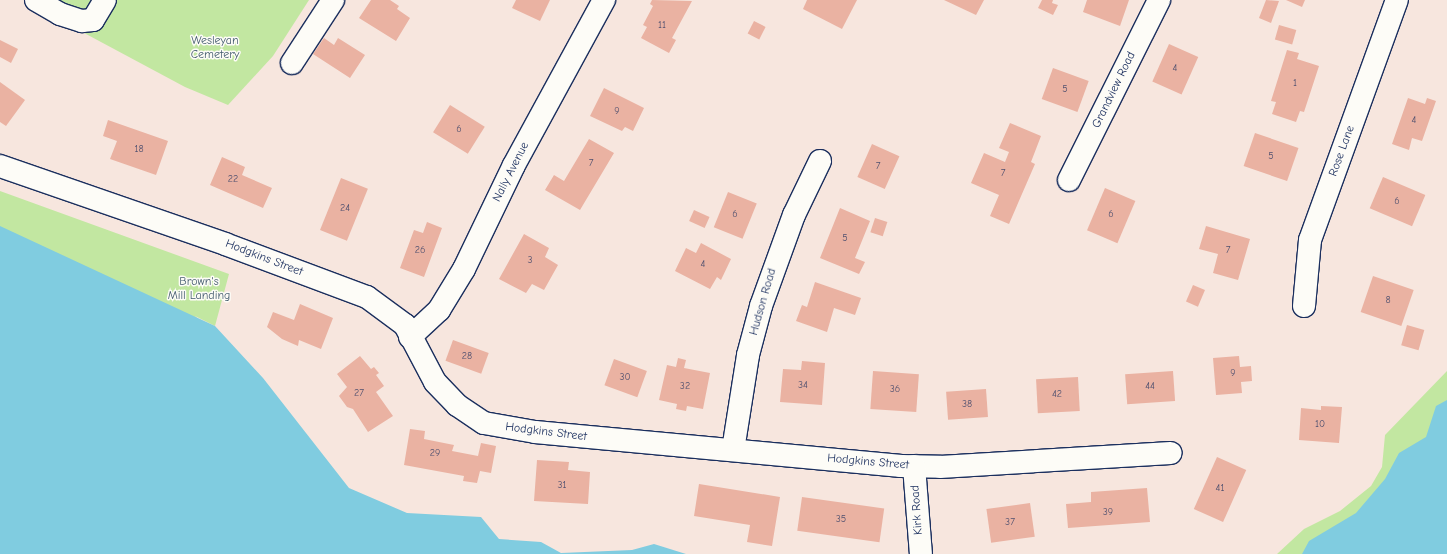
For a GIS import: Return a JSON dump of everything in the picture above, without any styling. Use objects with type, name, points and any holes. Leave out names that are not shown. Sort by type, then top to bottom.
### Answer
[{"type":"street","points":[[36,0],[60,14],[82,21],[93,20],[105,0]]},
{"type":"street","points":[[292,63],[333,0]]},
{"type":"street","name":"Nally Avenue","points":[[410,337],[439,310],[464,269],[514,165],[604,0]]},
{"type":"street","name":"Grandview Road","points":[[1069,180],[1159,0]]},
{"type":"street","name":"Rose Lane","points":[[1304,306],[1310,240],[1397,0]]},
{"type":"street","name":"Hudson Road","points":[[732,450],[748,355],[761,306],[794,215],[820,161]]},
{"type":"street","name":"Hodgkins Street","points":[[0,166],[225,244],[367,298],[405,325],[435,382],[457,405],[484,423],[535,432],[914,466],[1171,454]]},
{"type":"street","name":"Kirk Road","points":[[914,466],[921,554]]},
{"type":"green space","name":"Wesleyan Cemetery","points":[[27,0],[309,0],[273,56],[228,105],[185,87],[30,4]]},
{"type":"green space","name":"Brown's Mill Landing","points":[[0,191],[229,274],[215,326],[195,316],[230,348],[269,406],[273,420],[281,427],[302,469],[358,503],[418,525],[553,554],[450,554],[430,545],[386,548],[344,542],[325,529],[311,505],[283,473],[253,459],[236,456],[216,439],[208,421],[213,391],[208,371],[189,354],[134,338],[119,321],[104,316],[73,320],[51,319],[31,295],[26,294],[13,281],[0,275]]},
{"type":"green space","points":[[1447,371],[1447,554],[1277,554],[1304,529],[1340,511],[1371,486],[1382,467],[1385,435]]},
{"type":"water","points":[[0,226],[215,326],[263,378],[349,488],[407,513],[481,517],[499,539],[541,542],[561,553],[632,550],[654,544],[686,554],[0,554]]},
{"type":"water","points":[[1447,400],[1447,554],[1302,554],[1309,541],[1356,513],[1385,479],[1399,453],[1426,437],[1436,406]]},
{"type":"building","points":[[371,0],[390,0],[399,6],[397,9],[410,18],[396,41],[359,18]]},
{"type":"building","points":[[516,0],[550,0],[540,21],[512,8]]},
{"type":"building","points":[[652,0],[692,1],[672,38],[676,40],[669,53],[641,38],[647,27],[643,25],[653,6],[650,4]]},
{"type":"building","points":[[807,0],[857,0],[842,29],[803,9]]},
{"type":"building","points":[[944,0],[984,0],[976,15]]},
{"type":"building","points":[[1042,0],[1053,0],[1052,3],[1058,5],[1053,15],[1038,8]]},
{"type":"building","points":[[1087,0],[1129,0],[1120,26],[1083,12]]},
{"type":"building","points":[[1266,0],[1279,1],[1271,23],[1259,18]]},
{"type":"building","points":[[1286,0],[1305,0],[1302,7]]},
{"type":"building","points":[[754,21],[766,27],[759,39],[748,33]]},
{"type":"building","points":[[1279,25],[1296,30],[1292,44],[1275,39]]},
{"type":"building","points":[[324,38],[334,45],[338,38],[365,55],[350,78],[313,54]]},
{"type":"building","points":[[0,40],[18,49],[11,63],[0,57]]},
{"type":"building","points":[[1169,44],[1198,57],[1182,94],[1152,81]]},
{"type":"building","points":[[1287,50],[1299,53],[1297,59],[1319,66],[1304,112],[1300,111],[1296,122],[1272,114],[1276,102],[1271,101]]},
{"type":"building","points":[[1053,68],[1089,81],[1077,112],[1042,99]]},
{"type":"building","points":[[0,82],[25,100],[6,126],[0,122]]},
{"type":"building","points":[[604,88],[644,108],[633,131],[625,127],[622,131],[590,116]]},
{"type":"building","points":[[1408,98],[1425,104],[1427,98],[1436,101],[1422,141],[1412,138],[1409,150],[1392,144]]},
{"type":"building","points":[[450,105],[485,127],[468,154],[433,132]]},
{"type":"building","points":[[108,120],[168,141],[156,175],[110,159],[117,141],[103,136]]},
{"type":"building","points":[[1010,123],[1041,136],[1031,162],[1035,164],[1009,224],[990,216],[999,195],[971,183],[984,153],[1005,162],[1009,152],[999,148]]},
{"type":"building","points":[[1255,133],[1298,148],[1287,181],[1244,166]]},
{"type":"building","points":[[589,139],[614,153],[580,210],[545,190],[554,175],[564,181]]},
{"type":"building","points":[[872,144],[899,156],[885,189],[857,177]]},
{"type":"building","points":[[222,157],[245,167],[242,175],[272,188],[263,208],[210,185]]},
{"type":"building","points":[[1383,177],[1425,195],[1412,226],[1370,208]]},
{"type":"building","points":[[341,178],[368,189],[347,241],[320,230]]},
{"type":"building","points":[[1105,188],[1135,201],[1117,243],[1087,230]]},
{"type":"building","points":[[728,192],[757,204],[743,239],[714,227]]},
{"type":"building","points":[[840,208],[870,221],[855,258],[865,262],[859,274],[820,258]]},
{"type":"building","points":[[694,210],[710,217],[705,228],[689,221]]},
{"type":"building","points":[[875,218],[887,222],[883,236],[870,232]]},
{"type":"building","points":[[427,222],[442,228],[424,277],[400,268],[414,230],[423,233]]},
{"type":"building","points":[[1206,226],[1250,239],[1238,280],[1213,273],[1218,254],[1199,249]]},
{"type":"building","points":[[524,234],[549,248],[545,257],[558,265],[544,290],[532,284],[526,293],[499,279]]},
{"type":"building","points":[[701,243],[731,259],[721,280],[717,277],[710,289],[675,271],[686,248],[696,253]]},
{"type":"building","points":[[1373,276],[1414,290],[1401,326],[1361,312]]},
{"type":"building","points":[[815,282],[861,298],[855,315],[834,308],[827,332],[796,321],[802,305],[807,307]]},
{"type":"building","points":[[1193,285],[1205,290],[1198,307],[1186,302]]},
{"type":"building","points":[[300,304],[333,318],[321,349],[299,340],[298,346],[282,339],[267,327],[273,312],[294,320]]},
{"type":"building","points":[[1407,325],[1424,330],[1419,350],[1401,345]]},
{"type":"building","points":[[453,340],[489,353],[481,374],[445,361]]},
{"type":"building","points":[[360,356],[371,369],[374,367],[379,373],[376,375],[384,386],[376,392],[393,416],[368,432],[353,409],[347,407],[339,396],[347,387],[337,374]]},
{"type":"building","points":[[1239,356],[1240,367],[1251,366],[1252,381],[1241,382],[1242,393],[1216,395],[1213,358]]},
{"type":"building","points":[[678,358],[686,360],[684,368],[710,373],[703,409],[687,406],[686,411],[676,409],[677,404],[659,400],[667,365],[676,367]]},
{"type":"building","points":[[614,359],[647,371],[637,397],[604,385]]},
{"type":"building","points":[[802,361],[825,363],[822,405],[780,402],[783,369],[801,370]]},
{"type":"building","points":[[873,371],[919,374],[916,412],[870,409]]},
{"type":"building","points":[[1173,371],[1175,401],[1127,404],[1125,374]]},
{"type":"building","points":[[1078,377],[1080,411],[1038,413],[1036,379]]},
{"type":"building","points":[[986,389],[988,417],[948,420],[946,392]]},
{"type":"building","points":[[1321,406],[1342,407],[1339,443],[1299,440],[1301,408],[1321,410]]},
{"type":"building","points":[[410,429],[425,431],[424,439],[454,445],[452,451],[478,456],[481,443],[496,446],[491,473],[480,471],[477,483],[463,481],[464,476],[404,465]]},
{"type":"building","points":[[1217,457],[1246,470],[1223,522],[1194,509]]},
{"type":"building","points":[[537,460],[569,462],[568,470],[590,472],[588,504],[534,501]]},
{"type":"building","points":[[699,484],[780,497],[772,546],[747,542],[750,525],[694,516]]},
{"type":"building","points":[[1147,488],[1150,522],[1068,528],[1066,504],[1091,502],[1091,492]]},
{"type":"building","points":[[802,497],[884,509],[879,542],[797,531]]},
{"type":"building","points":[[1030,503],[1035,537],[991,543],[986,509]]}]
